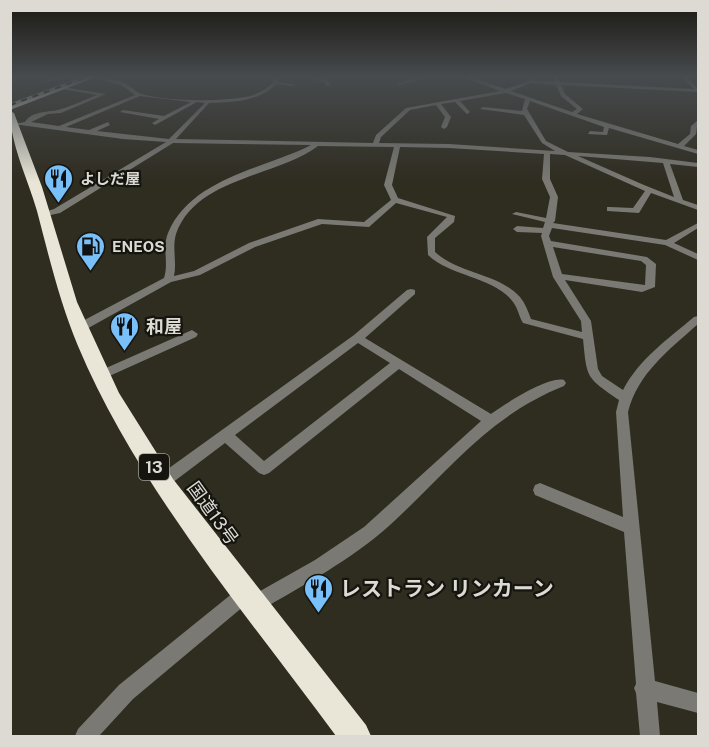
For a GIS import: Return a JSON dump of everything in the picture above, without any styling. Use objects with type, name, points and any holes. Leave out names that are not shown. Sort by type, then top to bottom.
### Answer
[{"type":"highway","name":"国道13号","points":[[12,115],[15,144],[44,215],[79,328],[133,435],[162,481],[348,734]]},
{"type":"street","points":[[28,123],[30,118],[47,112],[59,112]]},
{"type":"street","points":[[60,127],[97,112]]},
{"type":"street","points":[[123,112],[165,118]]},
{"type":"street","points":[[155,123],[177,112]]},
{"type":"street","points":[[44,215],[57,212],[171,141],[199,112]]},
{"type":"street","points":[[375,146],[378,136],[401,112]]},
{"type":"street","points":[[444,112],[448,117],[444,127]]},
{"type":"street","points":[[509,112],[525,113],[544,142],[566,154],[699,208]]},
{"type":"street","points":[[567,112],[643,137],[699,152]]},
{"type":"street","points":[[12,115],[28,123],[171,141],[375,146],[426,142],[699,165]]},
{"type":"street","points":[[679,147],[693,134],[693,127],[699,122]]},
{"type":"street","points":[[90,132],[108,124]]},
{"type":"street","points":[[590,133],[605,135],[607,126]]},
{"type":"street","points":[[643,137],[650,131]]},
{"type":"street","points":[[643,137],[645,159]]},
{"type":"street","points":[[168,280],[171,272],[168,244],[173,230],[189,209],[225,182],[258,172],[316,145]]},
{"type":"street","points":[[397,146],[388,185],[395,200],[451,216],[451,220],[432,235],[431,253],[434,257],[481,278],[517,299],[527,321],[588,337]]},
{"type":"street","points":[[547,153],[546,179],[554,197],[545,236],[547,243],[566,293],[582,312],[592,369],[597,380],[625,398]]},
{"type":"street","points":[[666,161],[679,200]]},
{"type":"street","points":[[610,209],[636,211],[645,194],[651,190]]},
{"type":"street","points":[[79,328],[168,280],[198,273],[252,245],[321,221],[366,225],[395,200]]},
{"type":"street","points":[[516,214],[549,226],[667,243],[699,257]]},
{"type":"street","points":[[667,243],[699,225]]},
{"type":"street","points":[[517,229],[549,226]]},
{"type":"street","points":[[547,243],[644,259],[651,264],[650,286],[642,289],[558,276]]},
{"type":"street","points":[[162,481],[358,338],[411,292]]},
{"type":"street","points":[[650,736],[644,688],[622,412],[632,381],[699,318]]},
{"type":"street","points":[[101,375],[192,334]]},
{"type":"street","points":[[358,338],[490,420]]},
{"type":"street","points":[[226,435],[264,469],[398,363]]},
{"type":"street","points":[[85,736],[126,692],[249,599],[327,561],[382,522],[490,420],[524,398],[560,383]]},
{"type":"street","points":[[540,490],[632,528]]},
{"type":"street","points":[[644,688],[699,703]]},
{"type":"place","name":"よしだ屋","points":[[59,204]]},
{"type":"place","name":"ENEOS","points":[[91,272]]},
{"type":"place","name":"和屋","points":[[125,352]]},
{"type":"place","name":"レストラン リンカーン","points":[[319,614]]}]
